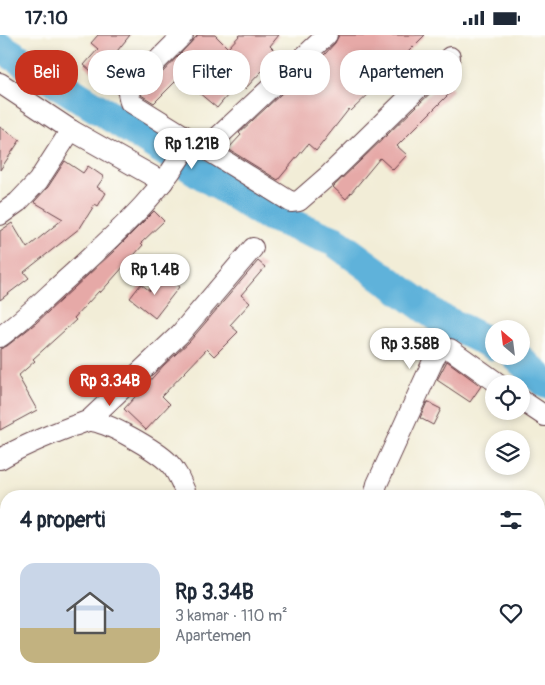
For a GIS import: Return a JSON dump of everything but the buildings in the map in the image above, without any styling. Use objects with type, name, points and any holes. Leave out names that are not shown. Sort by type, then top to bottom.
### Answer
[{"type":"street","points":[[183,35],[135,83],[128,93],[130,102],[194,145],[291,202],[298,201],[330,174],[411,95]]},
{"type":"street","points":[[0,337],[17,324],[112,237],[194,145],[327,35]]},
{"type":"street","points":[[0,83],[71,130],[166,178]]},
{"type":"street","points":[[0,215],[18,202],[38,181],[71,130]]},
{"type":"street","points":[[88,421],[180,334],[253,248]]},
{"type":"street","points":[[376,490],[434,359],[440,350],[450,349],[486,375]]},
{"type":"street","points":[[530,405],[545,416]]},
{"type":"street","points":[[0,459],[61,430],[88,421],[100,422],[148,448],[168,463],[178,476],[184,490]]},
{"type":"waterway","points":[[0,47],[265,214],[334,241],[439,318],[485,341]]},
{"type":"waterway","points":[[526,365],[545,383]]}]
